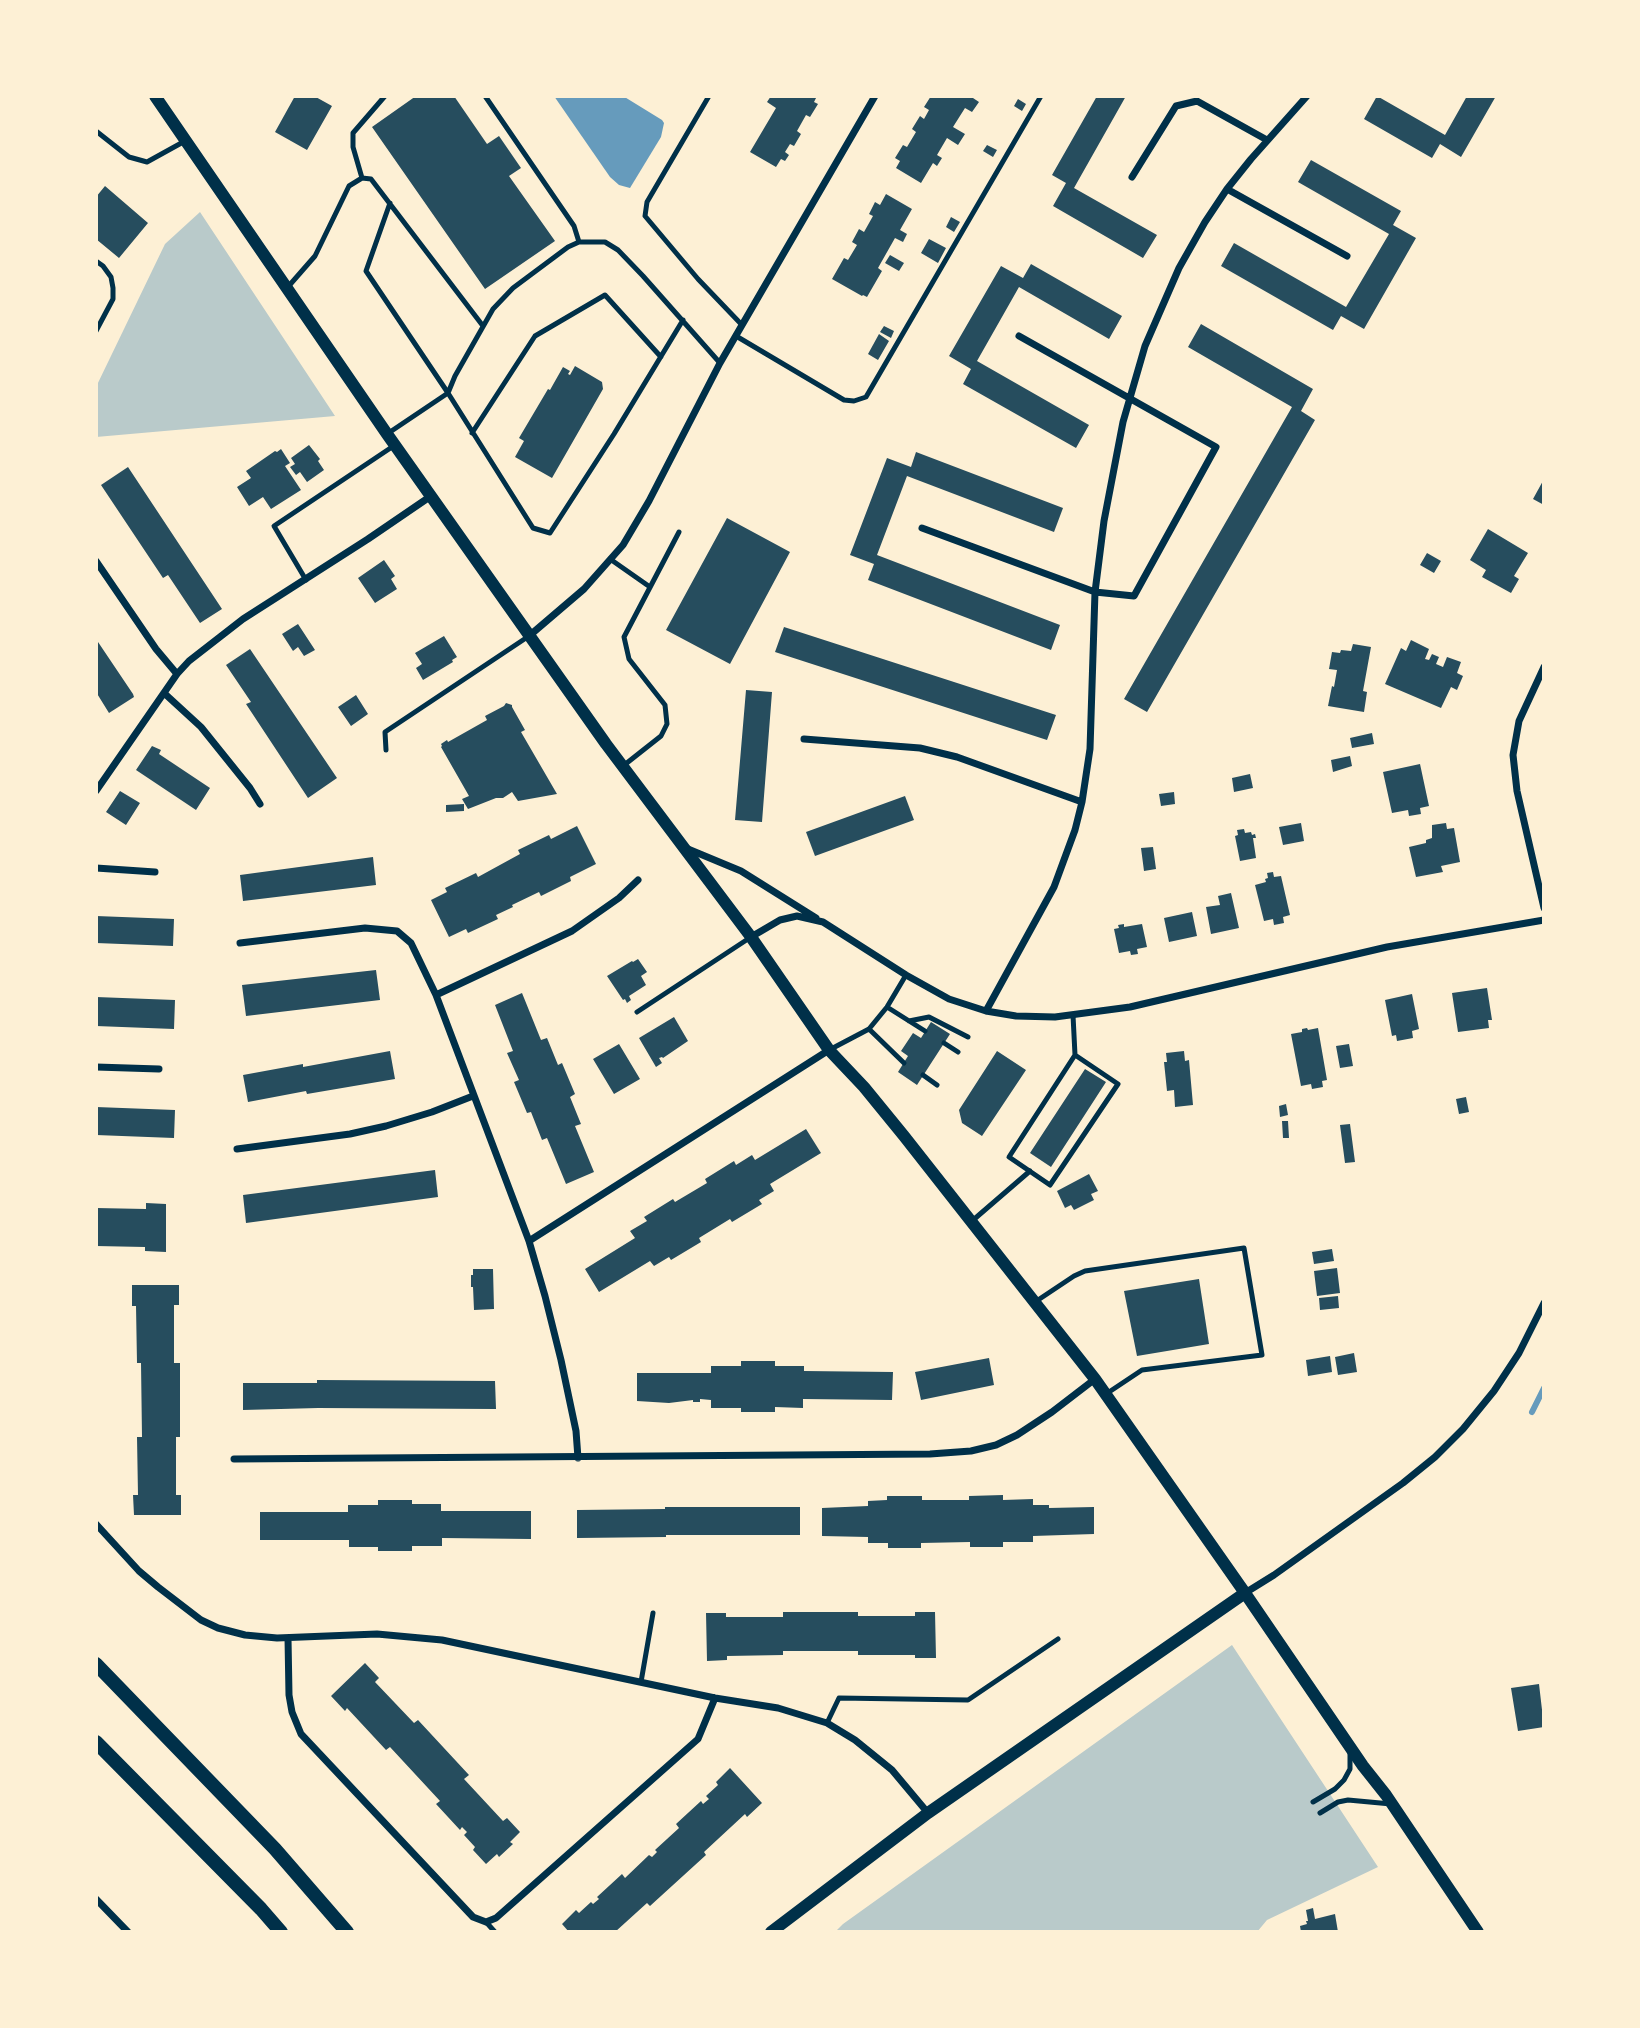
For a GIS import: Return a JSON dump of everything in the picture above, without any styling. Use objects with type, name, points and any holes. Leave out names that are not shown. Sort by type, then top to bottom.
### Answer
[{"type":"main road","points":[[96,1664],[275,1849],[347,1932]]},
{"type":"main road","points":[[96,1742],[281,1932]]},
{"type":"street","points":[[155,96],[529,636],[622,766],[751,937],[829,1050],[864,1087],[1096,1379],[1478,1932]]},
{"type":"street","points":[[529,636],[584,589],[622,545],[649,501],[720,363],[875,96]]},
{"type":"street","points":[[986,1011],[1054,887],[1075,830],[1082,802],[1090,749],[1095,592],[1108,491],[1145,346],[1160,307],[1205,222],[1227,189],[1307,96]]},
{"type":"street","points":[[1132,177],[1176,106],[1197,101],[1267,140]]},
{"type":"street","points":[[1227,189],[1347,256]]},
{"type":"street","points":[[922,528],[1095,592],[1134,596],[1216,447],[1019,336]]},
{"type":"street","points":[[96,791],[177,674],[204,649],[243,619],[431,496]]},
{"type":"street","points":[[96,561],[156,649],[177,674]]},
{"type":"street","points":[[1544,667],[1519,721],[1513,755],[1517,791],[1544,908]]},
{"type":"street","points":[[164,693],[201,727],[260,804]]},
{"type":"street","points":[[804,739],[920,748],[957,757],[1082,802]]},
{"type":"street","points":[[682,847],[741,871],[949,999],[986,1011],[1016,1016],[1073,1015],[1143,1004],[1387,947],[1544,920]]},
{"type":"street","points":[[96,868],[155,872]]},
{"type":"street","points":[[436,995],[572,931],[619,898],[638,880]]},
{"type":"street","points":[[751,937],[780,920],[797,916],[823,922]]},
{"type":"street","points":[[240,943],[365,928],[397,931],[411,943],[436,995],[529,1241],[561,1360],[576,1431],[578,1458]]},
{"type":"street","points":[[529,1241],[829,1050]]},
{"type":"street","points":[[96,1067],[159,1069]]},
{"type":"street","points":[[237,1149],[362,1131],[432,1112],[473,1097]]},
{"type":"street","points":[[771,1932],[928,1813],[1403,1483],[1463,1429],[1494,1391],[1520,1353],[1544,1304]]},
{"type":"street","points":[[234,1459],[578,1458],[930,1454],[971,1451],[996,1445],[1017,1435],[1096,1379]]},
{"type":"street","points":[[96,1524],[139,1571],[183,1608],[218,1628],[258,1637],[377,1634],[442,1640],[715,1698],[778,1708],[827,1723],[855,1740],[892,1770],[928,1813]]},
{"type":"street","points":[[288,1638],[289,1695],[292,1712],[301,1734],[473,1917],[486,1922],[496,1918],[698,1740],[715,1698]]},
{"type":"street","points":[[96,1899],[128,1932]]},
{"type":"lane","points":[[362,178],[353,147],[353,133],[385,96]]},
{"type":"lane","points":[[485,96],[574,226],[579,242]]},
{"type":"lane","points":[[697,96],[707,99],[647,202],[645,216],[698,279],[742,325]]},
{"type":"lane","points":[[736,336],[821,389],[844,400],[853,401],[866,397],[1041,96]]},
{"type":"lane","points":[[96,131],[129,157],[147,162],[185,141]]},
{"type":"lane","points":[[287,289],[315,256],[349,186],[362,178],[372,179],[482,326]]},
{"type":"lane","points":[[390,203],[366,271],[533,528],[550,533],[683,320]]},
{"type":"lane","points":[[306,580],[274,526],[391,440],[447,393],[482,326],[494,309],[513,288],[568,247],[579,242],[604,242],[618,250],[720,363]]},
{"type":"lane","points":[[96,261],[111,277],[113,299],[96,331]]},
{"type":"lane","points":[[472,433],[535,336],[605,295],[661,357]]},
{"type":"lane","points":[[622,766],[661,736],[667,724],[665,705],[629,659],[624,637],[679,532]]},
{"type":"lane","points":[[610,559],[650,587]]},
{"type":"lane","points":[[386,750],[384,732],[529,636]]},
{"type":"lane","points":[[637,1012],[751,937]]},
{"type":"lane","points":[[829,1050],[869,1029],[887,1007],[906,975]]},
{"type":"lane","points":[[887,1007],[925,1031]]},
{"type":"lane","points":[[1073,1015],[1075,1055],[1009,1157],[1050,1185],[1118,1084],[1075,1055]]},
{"type":"lane","points":[[909,1021],[929,1017],[968,1037]]},
{"type":"lane","points":[[869,1029],[904,1063]]},
{"type":"lane","points":[[944,1043],[957,1052]]},
{"type":"lane","points":[[923,1075],[937,1085]]},
{"type":"lane","points":[[972,1221],[1030,1171]]},
{"type":"lane","points":[[1035,1302],[1085,1271],[1244,1248],[1262,1355],[1142,1370],[1106,1394]]},
{"type":"lane","points":[[640,1682],[653,1613]]},
{"type":"lane","points":[[827,1723],[839,1698],[968,1700],[1058,1639]]},
{"type":"lane","points":[[1313,1802],[1335,1789],[1344,1780],[1350,1769],[1350,1748]]},
{"type":"lane","points":[[1320,1813],[1338,1802],[1348,1800],[1391,1804]]},
{"type":"lane","points":[[486,1922],[495,1932]]},
{"type":"shaded area","points":[[200,212],[335,416],[96,437],[96,387],[165,244]]},
{"type":"shaded area","points":[[1232,1645],[1378,1867],[1267,1920],[1257,1932],[835,1932],[843,1924]]},
{"type":"water","points":[[554,96],[623,96],[662,120],[664,123],[661,137],[630,188],[619,185],[610,177]]},
{"type":"building","points":[[295,96],[314,96],[332,106],[307,150],[275,132]]},
{"type":"building","points":[[416,96],[454,96],[487,144],[499,136],[521,168],[509,176],[555,241],[485,289],[372,127]]},
{"type":"building","points":[[771,96],[817,96],[814,102],[818,104],[810,117],[806,115],[797,131],[801,134],[794,146],[790,144],[785,152],[789,155],[785,161],[781,159],[776,167],[750,152],[776,108],[767,102]]},
{"type":"building","points":[[931,96],[970,96],[979,102],[972,112],[965,108],[953,127],[965,134],[958,145],[947,138],[937,155],[942,158],[937,166],[933,163],[921,183],[896,168],[900,161],[895,158],[903,145],[907,147],[916,132],[912,129],[920,116],[924,119],[929,110],[924,107]]},
{"type":"building","points":[[1097,96],[1126,96],[1074,188],[1157,235],[1143,258],[1053,206],[1066,183],[1052,175]]},
{"type":"building","points":[[1377,96],[1445,135],[1467,96],[1496,96],[1461,157],[1440,144],[1432,158],[1364,119]]},
{"type":"building","points":[[1018,99],[1026,104],[1022,111],[1014,106]]},
{"type":"building","points":[[987,145],[997,150],[993,157],[983,151]]},
{"type":"building","points":[[1311,160],[1401,211],[1393,225],[1416,238],[1364,329],[1341,316],[1333,330],[1221,266],[1234,243],[1346,307],[1389,234],[1298,182]]},
{"type":"building","points":[[105,186],[148,223],[119,258],[96,239],[96,197]]},
{"type":"building","points":[[886,194],[912,209],[900,230],[907,234],[903,242],[895,238],[878,268],[882,271],[867,297],[862,296],[832,279],[844,258],[848,260],[857,245],[852,242],[859,229],[864,232],[873,216],[869,214],[875,202],[880,205]]},
{"type":"building","points":[[951,217],[960,222],[954,232],[946,227]]},
{"type":"building","points":[[929,239],[946,248],[938,263],[921,253]]},
{"type":"building","points":[[890,255],[904,263],[899,271],[885,263]]},
{"type":"building","points":[[1031,264],[1122,316],[1109,339],[1019,287],[977,361],[1089,425],[1076,448],[963,384],[971,369],[949,356],[1001,266],[1023,278]]},
{"type":"building","points":[[1201,324],[1313,389],[1301,411],[1315,420],[1147,712],[1124,699],[1292,407],[1188,347]]},
{"type":"building","points":[[884,326],[894,331],[891,338],[880,332]]},
{"type":"building","points":[[879,334],[889,341],[878,360],[868,354]]},
{"type":"building","points":[[575,366],[602,382],[603,389],[552,478],[515,457],[524,441],[519,438],[548,389],[550,390],[563,367],[570,371],[570,375]]},
{"type":"building","points":[[309,445],[320,459],[318,461],[324,470],[307,482],[300,472],[296,475],[290,467],[295,464],[291,458]]},
{"type":"building","points":[[281,449],[290,463],[285,466],[301,490],[271,509],[263,497],[249,506],[237,487],[251,478],[246,471]]},
{"type":"building","points":[[916,452],[1063,508],[1054,532],[907,476],[877,555],[1060,625],[1051,650],[868,580],[874,564],[850,555],[887,458],[911,467]]},
{"type":"building","points":[[128,467],[222,609],[200,623],[168,575],[163,578],[101,485]]},
{"type":"building","points":[[1544,479],[1544,505],[1533,499]]},
{"type":"building","points":[[727,518],[790,552],[730,664],[666,630]]},
{"type":"building","points":[[1488,529],[1528,553],[1514,576],[1519,579],[1511,593],[1482,577],[1486,570],[1470,560]]},
{"type":"building","points":[[1427,553],[1441,561],[1434,573],[1420,565]]},
{"type":"building","points":[[384,560],[395,576],[391,579],[397,589],[375,603],[358,578]]},
{"type":"building","points":[[298,624],[315,650],[304,656],[298,647],[293,651],[282,634]]},
{"type":"building","points":[[784,627],[1056,715],[1047,740],[775,652]]},
{"type":"building","points":[[444,636],[457,657],[423,680],[416,668],[422,664],[415,653]]},
{"type":"building","points":[[96,639],[134,697],[109,713],[96,692]]},
{"type":"building","points":[[1411,640],[1429,649],[1425,659],[1429,660],[1432,654],[1439,657],[1436,664],[1443,667],[1447,657],[1461,662],[1457,673],[1463,676],[1457,690],[1451,687],[1441,708],[1385,684],[1401,648],[1406,651]]},
{"type":"building","points":[[1353,644],[1371,647],[1363,691],[1367,692],[1364,712],[1328,706],[1337,670],[1329,669],[1332,652],[1351,651]]},
{"type":"building","points":[[250,649],[337,778],[308,798],[246,704],[251,702],[226,665]]},
{"type":"building","points":[[746,690],[772,692],[762,822],[735,820]]},
{"type":"building","points":[[356,695],[368,714],[351,726],[338,707]]},
{"type":"building","points":[[506,703],[512,705],[525,730],[521,732],[557,794],[518,801],[512,792],[503,798],[468,809],[462,799],[469,796],[441,744],[487,720],[485,716]]},
{"type":"building","points":[[1372,733],[1374,744],[1352,748],[1350,738]]},
{"type":"building","points":[[152,746],[161,750],[159,754],[210,788],[196,810],[136,770]]},
{"type":"building","points":[[1350,756],[1352,766],[1333,772],[1331,760]]},
{"type":"building","points":[[1420,764],[1429,806],[1420,808],[1421,814],[1409,816],[1408,810],[1392,813],[1383,772]]},
{"type":"building","points":[[1250,774],[1253,788],[1234,792],[1232,778]]},
{"type":"building","points":[[120,791],[140,803],[126,825],[106,812]]},
{"type":"building","points":[[1174,792],[1175,804],[1161,806],[1159,794]]},
{"type":"building","points":[[905,796],[914,820],[815,856],[806,832]]},
{"type":"building","points":[[464,804],[464,811],[446,812],[446,805]]},
{"type":"building","points":[[1301,823],[1304,841],[1283,845],[1279,827]]},
{"type":"building","points":[[1446,823],[1447,829],[1454,828],[1460,862],[1441,866],[1443,872],[1416,877],[1409,847],[1426,843],[1426,840],[1432,838],[1432,825]]},
{"type":"building","points":[[577,826],[596,864],[570,877],[571,881],[541,896],[539,892],[512,905],[513,907],[496,915],[498,919],[468,933],[466,929],[449,937],[431,900],[447,892],[445,888],[476,873],[478,877],[520,854],[518,850],[549,835],[551,839]]},
{"type":"building","points":[[1244,829],[1245,833],[1255,834],[1256,838],[1253,838],[1256,858],[1240,861],[1235,836],[1238,835],[1237,830]]},
{"type":"building","points":[[1153,847],[1156,869],[1144,871],[1141,848]]},
{"type":"building","points":[[373,857],[376,885],[243,901],[240,875]]},
{"type":"building","points":[[1273,872],[1274,877],[1281,876],[1290,915],[1283,917],[1284,923],[1274,925],[1273,919],[1264,921],[1255,885],[1266,882],[1267,873]]},
{"type":"building","points":[[1231,893],[1239,928],[1211,934],[1206,907],[1220,905],[1218,896]]},
{"type":"building","points":[[1192,912],[1197,936],[1169,942],[1164,918]]},
{"type":"building","points":[[96,916],[174,919],[173,946],[96,943]]},
{"type":"building","points":[[1124,924],[1124,927],[1142,924],[1147,947],[1137,949],[1138,954],[1131,955],[1130,951],[1119,953],[1114,929]]},
{"type":"building","points":[[638,959],[647,972],[641,976],[646,985],[629,996],[631,1000],[627,1003],[607,976]]},
{"type":"building","points":[[376,970],[380,1000],[246,1016],[242,985]]},
{"type":"building","points":[[1487,988],[1492,1020],[1488,1020],[1489,1028],[1458,1032],[1452,993]]},
{"type":"building","points":[[522,993],[541,1040],[547,1038],[558,1065],[562,1063],[575,1094],[570,1097],[581,1124],[575,1126],[594,1172],[566,1184],[547,1138],[542,1140],[531,1112],[527,1113],[514,1082],[519,1080],[507,1053],[513,1051],[495,1005]]},
{"type":"building","points":[[1412,994],[1419,1029],[1412,1031],[1413,1038],[1397,1041],[1396,1035],[1392,1036],[1385,1000]]},
{"type":"building","points":[[96,997],[175,1000],[174,1029],[96,1026]]},
{"type":"building","points":[[674,1017],[688,1041],[659,1058],[662,1063],[656,1067],[639,1038]]},
{"type":"building","points":[[931,1022],[950,1034],[917,1085],[898,1072],[908,1056],[901,1051],[913,1033],[921,1038]]},
{"type":"building","points":[[1307,1028],[1318,1028],[1327,1080],[1322,1081],[1323,1087],[1312,1089],[1311,1084],[1301,1086],[1291,1034]]},
{"type":"building","points":[[619,1044],[640,1079],[614,1094],[593,1059]]},
{"type":"building","points":[[1349,1044],[1353,1066],[1340,1068],[1336,1046]]},
{"type":"building","points":[[390,1051],[395,1079],[248,1102],[243,1075]]},
{"type":"building","points":[[997,1051],[1026,1070],[982,1136],[962,1123],[959,1110]]},
{"type":"building","points":[[1184,1051],[1185,1061],[1189,1060],[1193,1105],[1175,1107],[1174,1090],[1167,1091],[1164,1062],[1167,1062],[1166,1053]]},
{"type":"building","points":[[1085,1069],[1106,1082],[1051,1167],[1030,1153]]},
{"type":"building","points":[[1466,1097],[1469,1112],[1459,1114],[1456,1099]]},
{"type":"building","points":[[1286,1104],[1288,1115],[1280,1117],[1279,1106]]},
{"type":"building","points":[[96,1107],[175,1110],[174,1138],[96,1135]]},
{"type":"building","points":[[1282,1121],[1288,1121],[1289,1138],[1283,1138]]},
{"type":"building","points":[[1350,1124],[1355,1162],[1345,1163],[1340,1125]]},
{"type":"building","points":[[806,1129],[821,1153],[770,1184],[774,1191],[759,1200],[762,1204],[699,1238],[701,1242],[671,1260],[669,1257],[654,1266],[650,1261],[599,1292],[585,1269],[635,1238],[630,1231],[647,1221],[644,1217],[707,1183],[705,1179],[734,1161],[736,1165],[752,1155],[755,1160]]},
{"type":"building","points":[[435,1170],[438,1197],[246,1223],[243,1195]]},
{"type":"building","points":[[1089,1174],[1098,1191],[1091,1194],[1094,1200],[1074,1210],[1071,1205],[1065,1208],[1057,1191]]},
{"type":"building","points":[[146,1203],[166,1204],[166,1252],[145,1251],[145,1247],[96,1246],[96,1208],[146,1209]]},
{"type":"building","points":[[1332,1249],[1334,1261],[1314,1264],[1312,1252]]},
{"type":"building","points":[[1337,1268],[1340,1293],[1317,1296],[1314,1271]]},
{"type":"building","points":[[473,1269],[493,1269],[494,1309],[474,1310],[471,1287]]},
{"type":"building","points":[[1199,1279],[1209,1344],[1137,1356],[1124,1291]]},
{"type":"building","points":[[132,1285],[179,1285],[179,1305],[174,1305],[174,1363],[180,1363],[180,1437],[176,1437],[176,1495],[181,1495],[181,1515],[134,1515],[133,1495],[138,1495],[137,1437],[142,1437],[141,1363],[137,1363],[136,1306],[132,1306]]},
{"type":"building","points":[[1338,1296],[1339,1308],[1320,1310],[1319,1298]]},
{"type":"building","points":[[1354,1353],[1357,1372],[1338,1375],[1335,1357]]},
{"type":"building","points":[[1330,1356],[1332,1372],[1308,1376],[1306,1360]]},
{"type":"building","points":[[989,1358],[994,1385],[921,1400],[915,1372]]},
{"type":"building","points":[[741,1361],[775,1361],[775,1366],[804,1366],[804,1371],[893,1372],[892,1400],[803,1399],[803,1408],[775,1407],[775,1412],[741,1412],[741,1408],[711,1408],[711,1400],[700,1399],[700,1402],[693,1400],[669,1403],[637,1401],[637,1373],[711,1373],[711,1366],[741,1366]]},
{"type":"building","points":[[317,1380],[495,1381],[496,1409],[243,1410],[243,1383],[317,1383]]},
{"type":"building","points":[[1003,1495],[1003,1500],[1033,1499],[1033,1505],[1049,1505],[1049,1508],[1094,1507],[1094,1534],[1033,1536],[1033,1542],[1003,1542],[1003,1547],[970,1547],[970,1542],[921,1543],[921,1548],[888,1548],[888,1543],[868,1543],[868,1537],[822,1536],[822,1508],[868,1506],[868,1501],[887,1500],[887,1496],[922,1496],[922,1500],[969,1500],[969,1496]]},
{"type":"building","points":[[378,1500],[412,1500],[412,1504],[441,1504],[441,1511],[531,1511],[531,1539],[442,1538],[442,1546],[412,1546],[412,1551],[378,1551],[378,1547],[349,1547],[349,1540],[260,1540],[260,1512],[348,1512],[348,1505],[378,1505]]},
{"type":"building","points":[[800,1507],[800,1535],[577,1538],[577,1510]]},
{"type":"building","points":[[783,1612],[858,1612],[858,1616],[915,1616],[915,1612],[935,1612],[936,1658],[915,1658],[915,1655],[858,1655],[858,1651],[783,1651],[783,1655],[727,1656],[727,1660],[707,1661],[706,1613],[726,1613],[726,1617],[783,1617]]},
{"type":"building","points":[[365,1663],[379,1678],[375,1682],[414,1723],[418,1720],[469,1775],[464,1779],[503,1821],[507,1818],[520,1832],[510,1842],[513,1844],[499,1857],[497,1854],[486,1864],[464,1835],[467,1832],[462,1827],[460,1830],[436,1804],[440,1801],[390,1747],[386,1750],[347,1708],[345,1711],[331,1696]]},
{"type":"building","points":[[1539,1684],[1544,1727],[1518,1731],[1511,1688]]},
{"type":"building","points":[[730,1768],[762,1803],[747,1817],[745,1814],[704,1852],[706,1855],[650,1906],[647,1903],[615,1932],[569,1932],[562,1924],[576,1910],[579,1913],[591,1902],[593,1904],[599,1899],[597,1897],[622,1874],[625,1878],[649,1855],[652,1857],[657,1852],[655,1850],[679,1828],[676,1824],[701,1801],[703,1804],[709,1799],[706,1796]]},
{"type":"building","points":[[1313,1908],[1315,1919],[1335,1914],[1338,1932],[1301,1932],[1300,1926],[1308,1921],[1306,1910]]},
{"type":"waterway","points":[[1532,1412],[1544,1388]]}]
